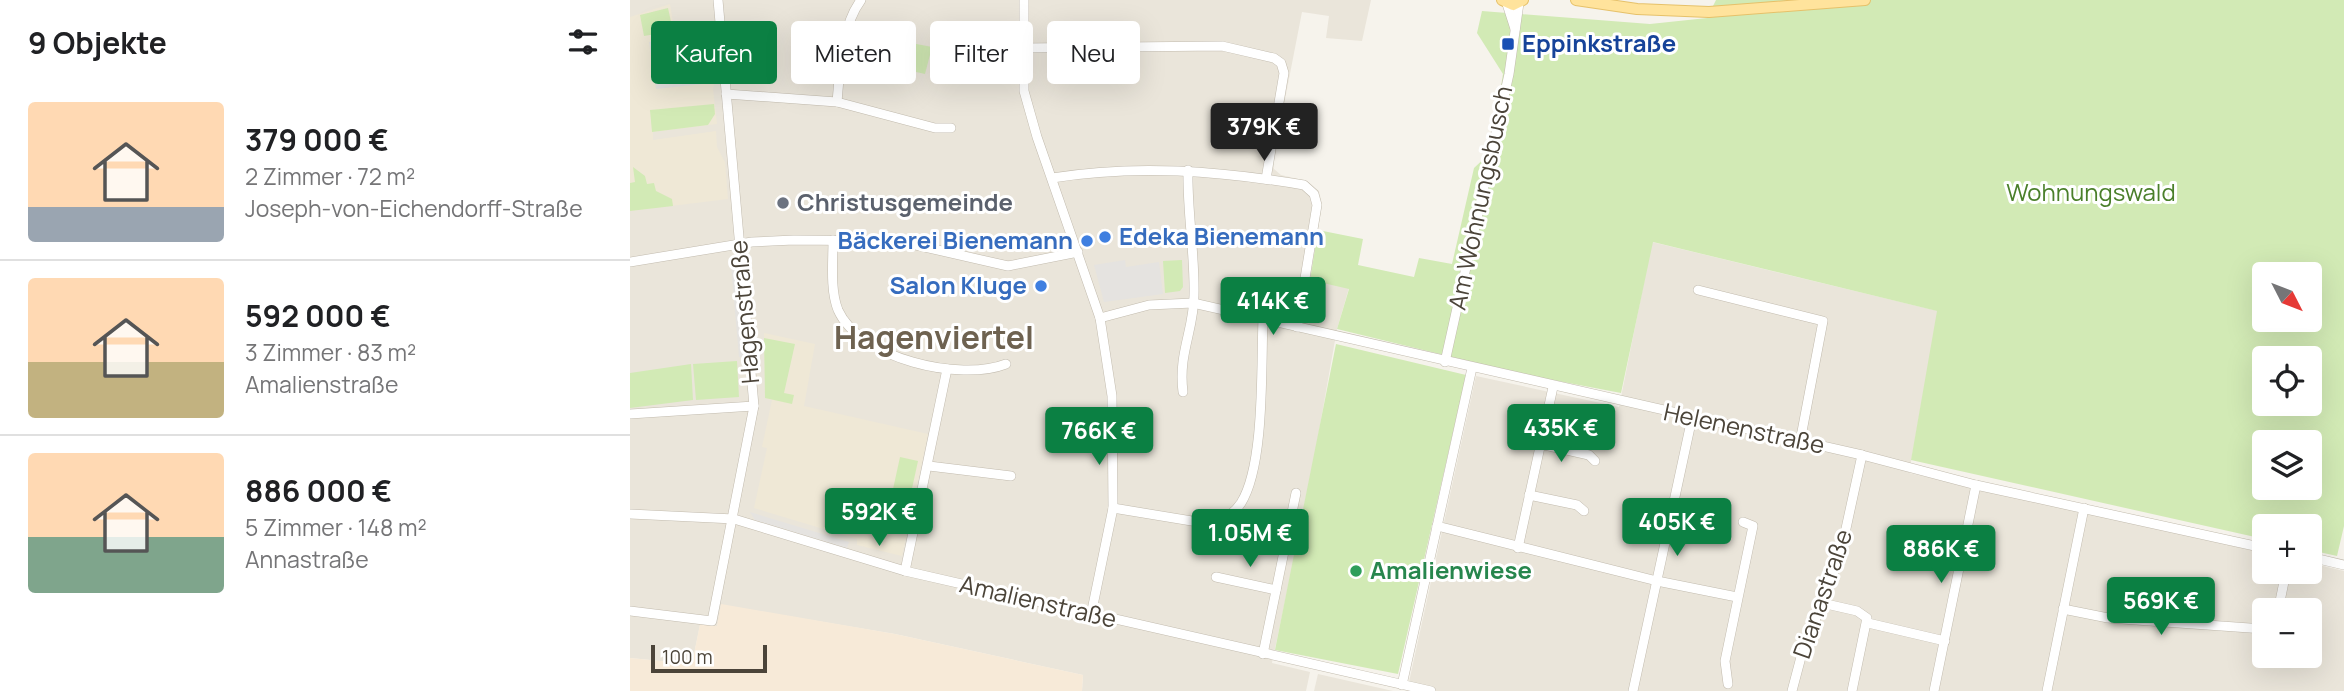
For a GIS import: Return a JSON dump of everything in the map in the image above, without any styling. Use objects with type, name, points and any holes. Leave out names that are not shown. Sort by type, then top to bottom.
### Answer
[{"type":"main road","points":[[1576,0],[1637,9],[1709,12],[1865,0]]},
{"type":"street","name":"Hagenstraße","points":[[630,611],[712,621],[754,406],[718,0]]},
{"type":"street","points":[[837,102],[848,27],[854,9],[861,0]]},
{"type":"street","points":[[1012,0],[1023,1],[1023,21]]},
{"type":"street","name":"Am Wohnungsbusch","points":[[1445,362],[1516,34],[1513,2]]},
{"type":"street","points":[[1033,48],[1222,46],[1275,58],[1281,63],[1284,74],[1266,178]]},
{"type":"street","points":[[1024,84],[1052,178],[1100,318],[1112,396],[1113,508],[1091,615]]},
{"type":"street","points":[[726,94],[837,102],[935,128],[951,128]]},
{"type":"street","points":[[1052,178],[1129,168],[1188,170],[1304,185],[1314,194],[1317,205],[1297,327]]},
{"type":"street","points":[[1183,392],[1180,367],[1193,303],[1187,214],[1188,170]]},
{"type":"street","points":[[630,262],[739,244],[833,240],[898,241],[1008,266],[1078,252]]},
{"type":"street","points":[[833,240],[837,307],[846,324],[875,349],[947,369],[990,370],[1006,364]]},
{"type":"street","points":[[1698,290],[1822,321],[1800,442]]},
{"type":"street","name":"Helenenstraße","points":[[1100,318],[1149,305],[1193,303],[1553,387],[1862,455],[1976,485],[2252,545]]},
{"type":"street","points":[[1113,508],[1210,524],[1223,520],[1241,503],[1249,484],[1257,440],[1263,319]]},
{"type":"street","points":[[1402,685],[1472,368]]},
{"type":"street","points":[[905,571],[929,466],[947,369]]},
{"type":"street","points":[[1518,548],[1553,387]]},
{"type":"street","points":[[630,414],[754,406]]},
{"type":"street","points":[[1633,691],[1692,418]]},
{"type":"street","points":[[1540,444],[1589,455],[1595,461]]},
{"type":"street","name":"Dianastraße","points":[[1791,691],[1801,657],[1840,556],[1862,455]]},
{"type":"street","points":[[929,466],[1012,476]]},
{"type":"street","points":[[1934,691],[1976,485]]},
{"type":"street","points":[[1263,654],[1296,493]]},
{"type":"street","points":[[1529,495],[1577,505],[1584,511]]},
{"type":"street","points":[[2047,691],[2084,508]]},
{"type":"street","name":"Amalienstraße","points":[[630,514],[734,519],[905,571],[1430,691]]},
{"type":"street","points":[[1728,684],[1726,661],[1753,526],[1743,522]]},
{"type":"street","points":[[1437,526],[1657,581],[1737,597]]},
{"type":"street","points":[[2322,560],[2344,565]]},
{"type":"street","points":[[1216,577],[1276,590]]},
{"type":"street","points":[[1822,603],[1857,611],[1867,618],[1852,691]]},
{"type":"street","points":[[2063,609],[2108,618],[2252,628]]},
{"type":"street","points":[[1868,623],[1945,641]]},
{"type":"shaded area","points":[[630,0],[1371,0],[1362,41],[1326,38],[1329,16],[1302,12],[1273,161],[1274,169],[1281,175],[1307,181],[1319,191],[1322,204],[1310,279],[1349,288],[1337,329],[1308,493],[1272,663],[1310,672],[1306,691],[1082,691],[1083,675],[895,634],[722,605],[717,627],[700,625],[692,664],[630,658]]},
{"type":"shaded area","points":[[670,4],[673,21],[651,21],[651,84],[714,84],[717,124],[653,132],[653,140],[716,131],[717,147],[725,162],[728,199],[630,211],[630,17]]},
{"type":"shaded area","points":[[655,84],[703,84],[656,89]]},
{"type":"shaded area","points":[[1652,242],[1938,311],[1909,473],[2252,550],[2252,584],[2322,584],[2322,566],[2344,571],[2344,691],[1407,691],[1476,376],[1619,407]]},
{"type":"shaded area","points":[[1125,260],[1126,267],[1159,262],[1163,294],[1104,302],[1094,265]]},
{"type":"shaded area","points":[[731,266],[737,266],[746,356],[739,357]]},
{"type":"shaded area","points":[[764,333],[815,344],[804,406],[928,434],[902,556],[857,545],[857,539],[754,508],[767,448],[762,447],[772,400],[765,398]]},
{"type":"shaded area","points":[[750,512],[849,542],[847,548],[755,520]]},
{"type":"shaded area","points":[[721,604],[895,634],[1083,675],[1082,691],[630,691],[630,658],[692,664],[700,624],[717,626]]},
{"type":"shaded area","points":[[1318,674],[1393,691],[1314,691]]},
{"type":"green space","name":"Wohnungswald","points":[[1716,0],[2344,0],[2344,526],[2337,556],[2322,553],[2322,514],[2252,514],[2252,536],[1911,460],[1937,311],[1653,242],[1621,393],[1522,374],[1337,329],[1349,289],[1310,280],[1318,230],[1363,239],[1358,265],[1414,277],[1419,258],[1452,264],[1474,168],[1490,153],[1503,74],[1477,33],[1482,11],[1650,24],[1707,18]]},
{"type":"green space","points":[[668,8],[671,21],[651,21],[651,35],[644,36],[640,15]]},
{"type":"green space","points":[[916,44],[930,47],[925,74],[916,72]]},
{"type":"green space","points":[[714,104],[715,114],[708,125],[652,132],[650,110]]},
{"type":"green space","points":[[633,167],[645,176],[647,184],[654,183],[656,191],[672,199],[673,206],[630,211],[630,183],[635,182]]},
{"type":"green space","points":[[1182,260],[1183,287],[1180,291],[1165,293],[1163,261]]},
{"type":"green space","points":[[764,338],[795,344],[784,393],[794,395],[792,404],[765,398]]},
{"type":"green space","name":"Amalienwiese","points":[[1336,344],[1466,375],[1398,674],[1275,650]]},
{"type":"green space","points":[[737,361],[739,397],[696,400],[693,364]]},
{"type":"green space","points":[[691,364],[693,400],[630,408],[630,373]]},
{"type":"green space","points":[[900,457],[918,461],[911,493],[893,489]]},
{"type":"place","name":"Eppinkstraße","points":[[1508,44]]},
{"type":"place","name":"Christusgemeinde","points":[[783,203]]},
{"type":"place","name":"Edeka Bienemann","points":[[1105,237]]},
{"type":"place","name":"Bäckerei Bienemann","points":[[1087,241]]},
{"type":"place","name":"Salon Kluge","points":[[1041,286]]},
{"type":"place","name":"Amalienwiese","points":[[1356,571]]},
{"type":"district","name":"Hagenviertel","points":[[934,338]]}]
